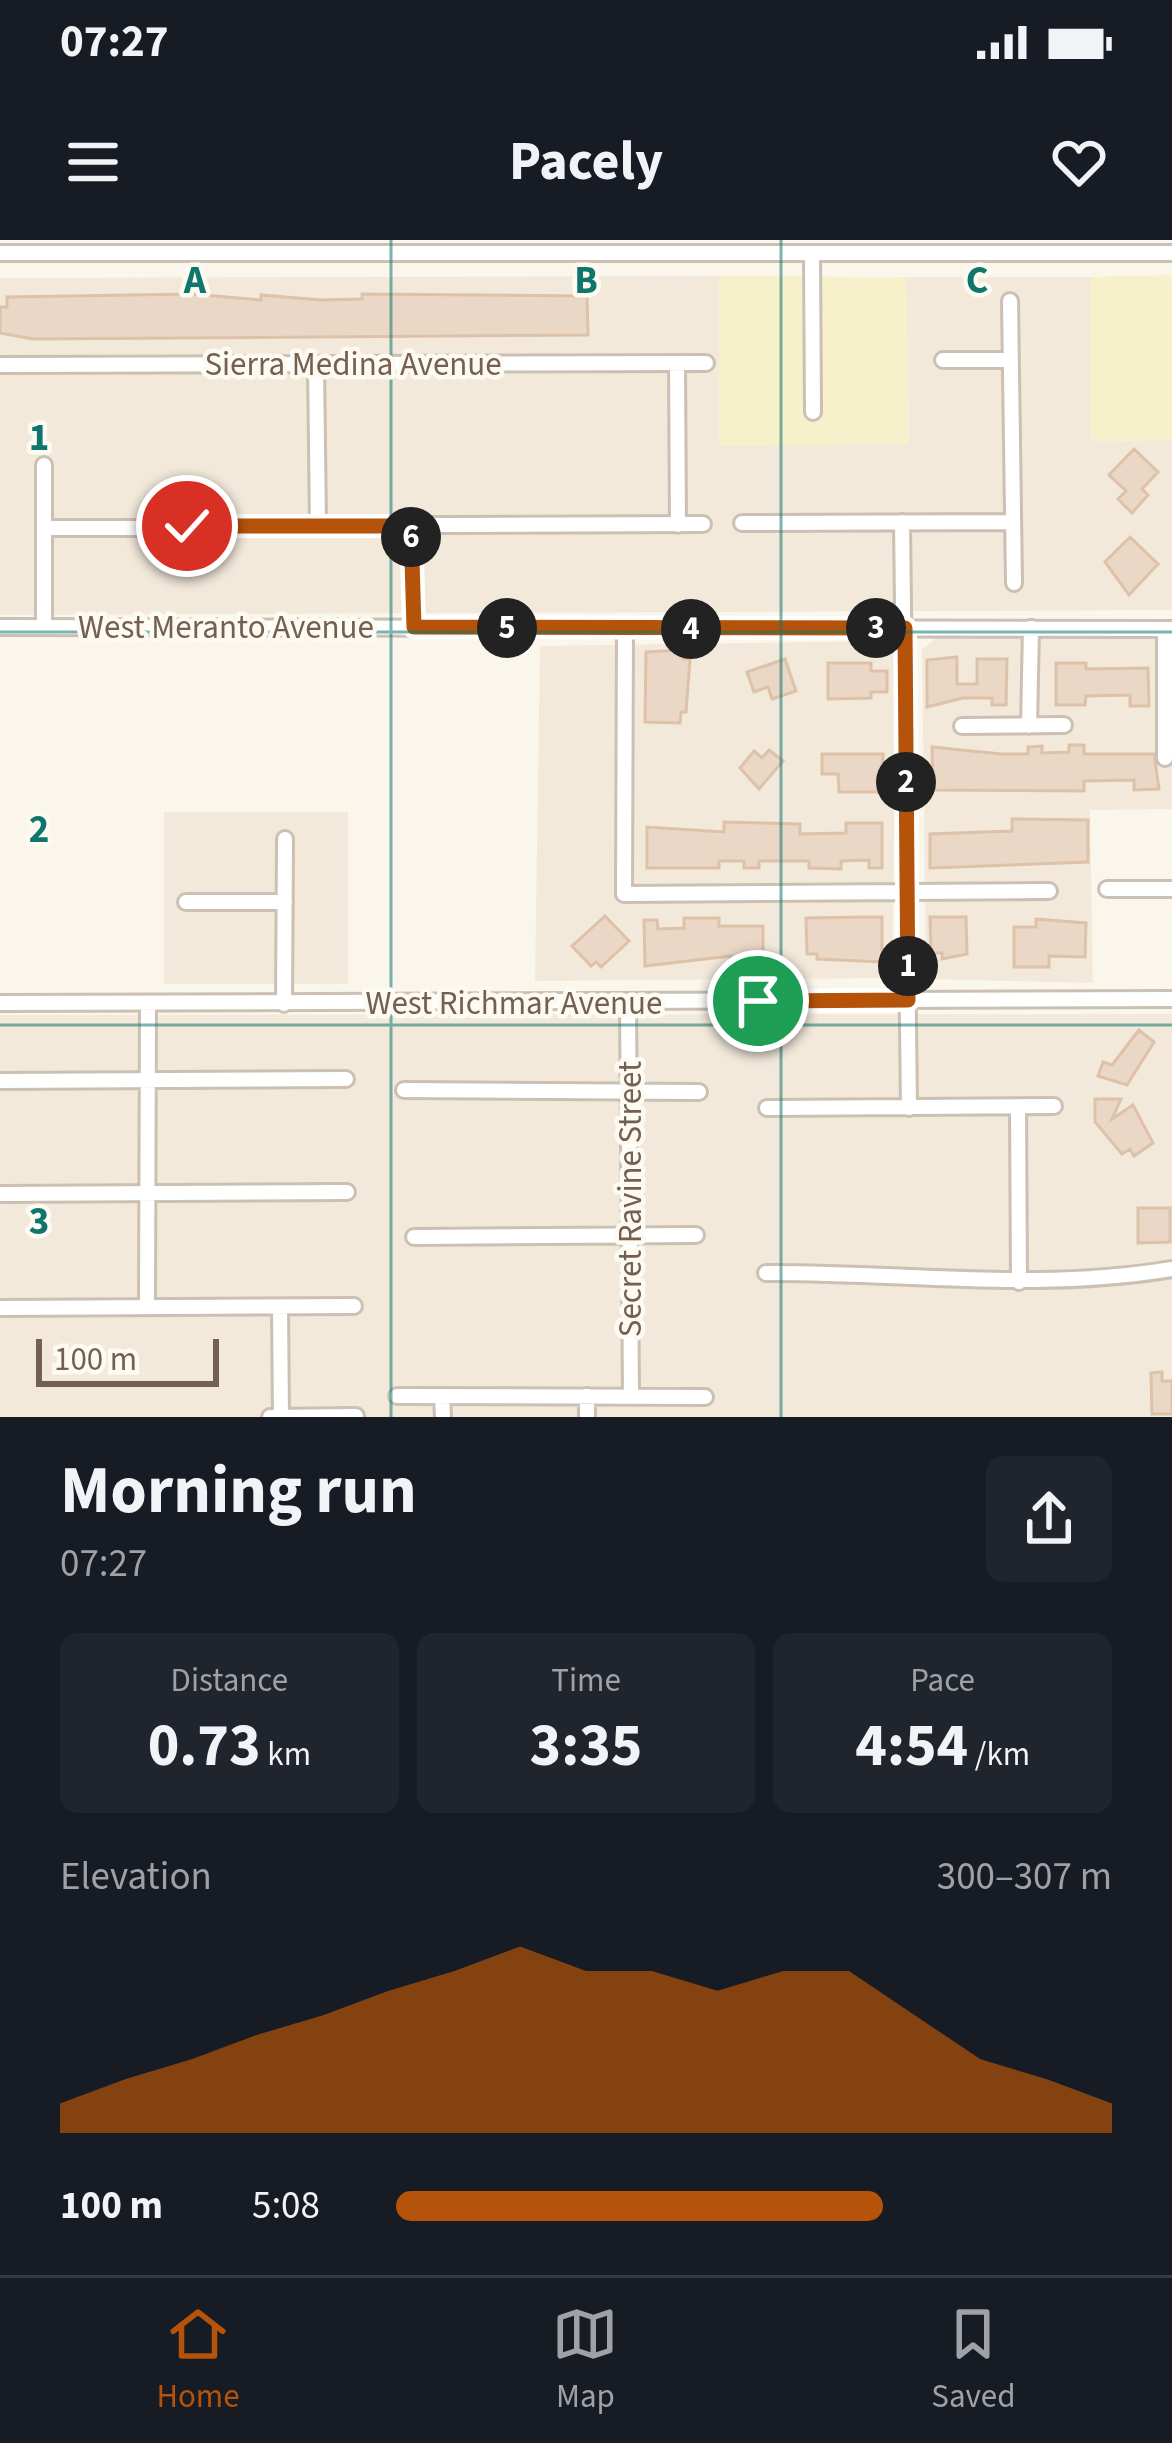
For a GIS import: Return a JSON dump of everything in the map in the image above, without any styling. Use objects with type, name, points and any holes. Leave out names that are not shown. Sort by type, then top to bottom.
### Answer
[{"type":"street","points":[[0,253],[284,247],[812,256],[966,247],[1172,253]]},
{"type":"street","points":[[812,256],[813,412]]},
{"type":"street","points":[[1010,301],[1014,583]]},
{"type":"street","points":[[943,360],[1010,360]]},
{"type":"street","name":"Sierra Medina Avenue","points":[[0,364],[706,363]]},
{"type":"street","points":[[316,364],[318,526]]},
{"type":"street","points":[[677,364],[679,525]]},
{"type":"street","points":[[44,465],[44,627]]},
{"type":"street","points":[[902,522],[909,1108]]},
{"type":"street","points":[[742,524],[1012,522]]},
{"type":"street","points":[[187,526],[703,524]]},
{"type":"street","points":[[411,526],[414,627]]},
{"type":"street","points":[[44,529],[144,528]]},
{"type":"street","name":"West Meranto Avenue","points":[[0,628],[1169,629]]},
{"type":"street","points":[[1029,726],[1031,628]]},
{"type":"street","points":[[625,629],[624,894],[1048,891]]},
{"type":"street","points":[[1165,758],[1169,629]]},
{"type":"street","points":[[962,726],[1064,725]]},
{"type":"street","points":[[284,1004],[285,838]]},
{"type":"street","points":[[1107,889],[1172,889]]},
{"type":"street","points":[[185,902],[285,902]]},
{"type":"street","name":"West Richmar Avenue","points":[[0,1003],[1172,999]]},
{"type":"street","name":"Secret Ravine Street","points":[[628,1002],[631,1396]]},
{"type":"street","points":[[147,1307],[148,1004]]},
{"type":"street","points":[[0,1081],[346,1079]]},
{"type":"street","points":[[404,1090],[699,1092]]},
{"type":"street","points":[[767,1108],[1054,1106]]},
{"type":"street","points":[[1018,1107],[1019,1282]]},
{"type":"street","points":[[0,1194],[346,1192]]},
{"type":"street","points":[[414,1238],[696,1235]]},
{"type":"street","points":[[766,1273],[1019,1282],[1104,1281],[1172,1269]]},
{"type":"street","points":[[0,1308],[354,1306]]},
{"type":"street","points":[[280,1307],[281,1417]]},
{"type":"street","points":[[397,1396],[705,1396]]},
{"type":"street","points":[[442,1396],[443,1417]]},
{"type":"street","points":[[587,1396],[587,1417]]},
{"type":"street","points":[[270,1417],[356,1416]]},
{"type":"shaded area","points":[[719,276],[720,446],[909,443],[906,277],[1091,277],[1091,441],[1172,440],[1172,610],[0,615],[0,278]]},
{"type":"shaded area","points":[[937,637],[1172,639],[1172,809],[1090,810],[1093,983],[926,979],[922,649]]},
{"type":"shaded area","points":[[886,641],[897,657],[892,978],[535,981],[540,646]]},
{"type":"shaded area","points":[[164,812],[348,812],[348,984],[164,984]]},
{"type":"shaded area","points":[[1172,1014],[1172,1417],[0,1417],[0,1015]]},
{"type":"sand","points":[[1172,275],[1172,440],[1091,441],[1091,277]]},
{"type":"sand","points":[[719,276],[906,277],[909,444],[719,446]]},
{"type":"building","points":[[192,294],[261,300],[261,295],[321,300],[362,299],[362,294],[587,296],[588,335],[33,339],[0,333],[0,307],[7,307],[7,297]]},
{"type":"building","points":[[1134,449],[1158,472],[1142,489],[1148,495],[1132,513],[1118,499],[1126,491],[1109,475]]},
{"type":"building","points":[[1130,537],[1158,564],[1129,595],[1105,562]]},
{"type":"building","points":[[683,650],[683,659],[690,659],[686,712],[681,712],[680,723],[645,722],[646,652]]},
{"type":"building","points":[[957,657],[957,684],[977,684],[977,659],[1007,659],[1006,705],[992,705],[992,698],[963,698],[927,707],[927,660]]},
{"type":"building","points":[[785,659],[796,691],[772,699],[768,687],[754,692],[747,672]]},
{"type":"building","points":[[828,663],[871,663],[871,671],[887,671],[887,692],[871,692],[871,698],[828,699]]},
{"type":"building","points":[[1056,663],[1086,663],[1086,669],[1148,668],[1149,706],[1130,706],[1130,695],[1086,696],[1085,705],[1056,705]]},
{"type":"building","points":[[1069,745],[1084,745],[1084,754],[1154,754],[1159,789],[1134,790],[1134,780],[1084,781],[1084,791],[933,790],[932,747],[1028,754],[1028,747],[1042,746],[1042,753],[1069,752]]},
{"type":"building","points":[[769,750],[783,761],[759,789],[740,768],[754,751],[762,758]]},
{"type":"building","points":[[822,754],[883,754],[883,792],[839,792],[838,774],[822,774]]},
{"type":"building","points":[[1012,819],[1088,820],[1088,862],[930,868],[930,834],[1012,831]]},
{"type":"building","points":[[724,822],[800,824],[800,834],[846,833],[846,823],[882,823],[882,868],[869,868],[869,860],[841,861],[841,869],[809,868],[809,861],[759,861],[759,868],[744,868],[744,861],[719,861],[719,868],[647,868],[647,827],[724,832]]},
{"type":"building","points":[[605,916],[629,941],[601,967],[596,962],[591,966],[572,946]]},
{"type":"building","points":[[882,917],[882,962],[817,959],[817,954],[807,954],[806,918]]},
{"type":"building","points":[[930,917],[966,917],[967,954],[942,959],[942,953],[931,953]]},
{"type":"building","points":[[684,918],[719,918],[719,926],[763,926],[763,966],[731,966],[731,956],[645,966],[644,920],[657,920],[658,929],[684,928]]},
{"type":"building","points":[[1036,919],[1086,923],[1085,957],[1049,956],[1049,967],[1014,967],[1014,927],[1036,927]]},
{"type":"building","points":[[1139,1030],[1154,1042],[1127,1085],[1098,1076],[1103,1062],[1112,1065]]},
{"type":"building","points":[[1095,1099],[1121,1099],[1112,1119],[1133,1105],[1153,1143],[1134,1156],[1130,1149],[1122,1154],[1095,1122]]},
{"type":"building","points":[[1138,1208],[1170,1208],[1170,1242],[1138,1243]]},
{"type":"building","points":[[1162,1372],[1162,1381],[1172,1381],[1172,1414],[1152,1414],[1151,1373]]},
{"type":"route","points":[[187,526],[411,526],[414,627],[905,628],[908,1000],[758,1001]]}]
